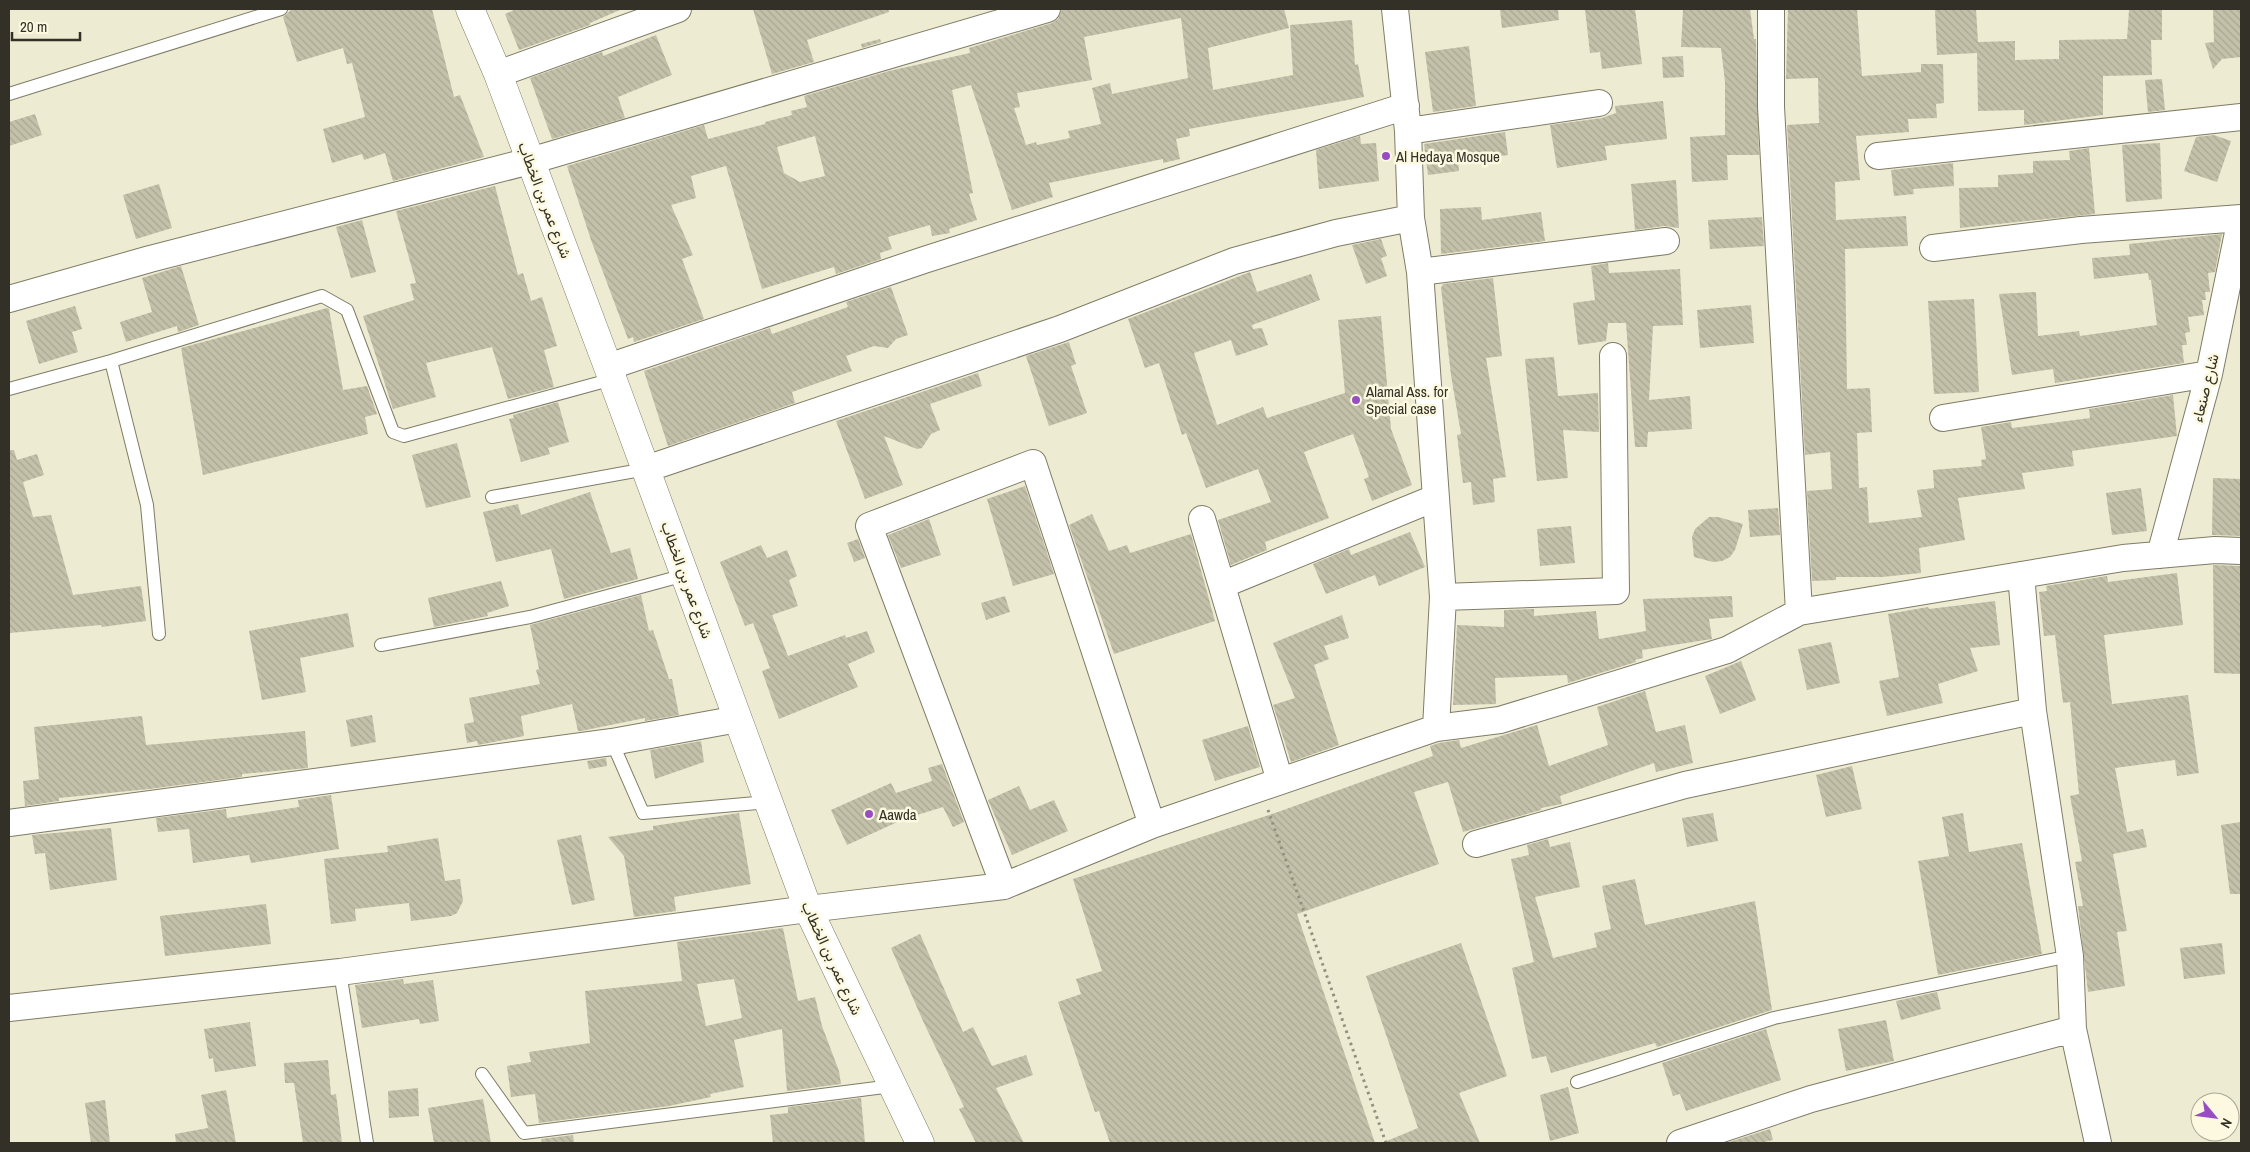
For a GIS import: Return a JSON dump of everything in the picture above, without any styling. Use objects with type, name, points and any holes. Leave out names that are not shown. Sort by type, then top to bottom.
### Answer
[{"type":"main road","name":"شارع عمر بن الخطاب","points":[[475,10],[686,575],[808,909],[920,1143]]},
{"type":"street","points":[[498,74],[678,9]]},
{"type":"street","points":[[9,299],[150,259],[530,161],[1048,9]]},
{"type":"street","points":[[1395,9],[1407,118],[1412,218],[1420,272],[1442,596],[1436,728]]},
{"type":"street","points":[[1772,9],[1771,107],[1799,612]]},
{"type":"street","points":[[610,373],[924,260],[1407,118],[1599,103]]},
{"type":"street","points":[[1878,156],[2241,117]]},
{"type":"street","points":[[646,469],[1060,330],[1234,261],[1336,233],[1412,218]]},
{"type":"street","points":[[1933,248],[2081,230],[2241,218]]},
{"type":"street","name":"شارع صنعاء","points":[[2160,555],[2210,374],[2241,218]]},
{"type":"street","points":[[1420,272],[1666,241]]},
{"type":"street","points":[[1442,596],[1616,591],[1613,356]]},
{"type":"street","points":[[1943,418],[2210,374]]},
{"type":"street","points":[[1004,886],[869,526],[1033,463],[1152,825]]},
{"type":"street","points":[[1222,585],[1435,498]]},
{"type":"street","points":[[1202,519],[1222,585],[1270,785]]},
{"type":"street","points":[[9,1008],[340,972],[808,909],[1004,886],[1152,825],[1436,728],[1500,720],[1727,650],[1799,612],[2123,558],[2215,550],[2241,551]]},
{"type":"street","points":[[2021,575],[2033,711],[2070,956],[2073,1029],[2098,1143]]},
{"type":"street","points":[[1476,844],[1685,785],[2033,711]]},
{"type":"street","points":[[9,823],[612,742],[738,719]]},
{"type":"street","points":[[1680,1143],[1811,1099],[2073,1029]]},
{"type":"lane","points":[[9,94],[281,9]]},
{"type":"lane","points":[[9,389],[110,361],[322,296],[346,310],[393,432],[404,436],[610,373]]},
{"type":"lane","points":[[110,361],[147,505],[159,634]]},
{"type":"lane","points":[[492,497],[646,469]]},
{"type":"lane","points":[[381,645],[530,617],[686,575]]},
{"type":"lane","points":[[612,742],[644,814],[768,802]]},
{"type":"lane","points":[[1577,1082],[1774,1018],[2070,956]]},
{"type":"lane","points":[[340,972],[367,1143]]},
{"type":"lane","points":[[482,1074],[524,1133],[892,1086]]},
{"type":"path","points":[[1270,785],[1386,1143]]},
{"type":"building","points":[[292,9],[432,9],[454,97],[460,95],[484,157],[393,181],[385,153],[364,160],[362,154],[332,163],[323,129],[365,117],[352,63],[347,64],[343,48],[297,62],[283,17]]},
{"type":"building","points":[[516,9],[622,9],[590,23],[590,25],[519,50],[505,14]]},
{"type":"building","points":[[753,9],[888,9],[889,12],[807,40],[814,62],[772,74]]},
{"type":"building","points":[[1062,9],[1284,9],[1289,28],[1208,48],[1213,90],[1293,75],[1290,25],[1352,20],[1355,65],[1358,64],[1364,97],[1189,129],[1190,136],[1176,139],[1180,159],[1163,163],[1163,159],[1049,183],[1053,197],[1012,210],[971,85],[952,90],[973,193],[969,194],[977,220],[949,229],[950,233],[932,236],[930,225],[888,237],[892,249],[880,253],[881,259],[836,274],[834,267],[762,289],[726,166],[691,176],[696,198],[671,205],[693,255],[682,259],[704,319],[634,342],[633,337],[628,339],[591,240],[567,166],[704,125],[708,139],[765,124],[765,122],[792,115],[791,111],[807,107],[804,96],[889,71],[970,53],[969,48],[1052,23],[1058,19]],"holes":[[[1181,18],[1188,78],[1112,94],[1110,83],[1092,88],[1101,124],[1068,131],[1070,138],[1037,145],[1036,142],[1026,145],[1014,108],[1020,107],[1017,93],[1092,80],[1084,37]],[[815,136],[825,176],[800,182],[784,173],[777,147]]]},
{"type":"building","points":[[1500,9],[1558,9],[1559,20],[1502,28]]},
{"type":"building","points":[[1585,9],[1635,9],[1642,64],[1602,69],[1600,52],[1590,53]]},
{"type":"building","points":[[1683,9],[1750,9],[1754,39],[1756,39],[1759,155],[1727,155],[1728,180],[1692,182],[1690,137],[1725,135],[1725,82],[1721,48],[1681,47]]},
{"type":"building","points":[[1788,9],[1857,9],[1862,76],[1921,72],[1921,64],[1943,64],[1944,103],[1936,104],[1937,118],[1908,119],[1909,132],[1856,136],[1860,180],[1835,182],[1836,220],[1906,216],[1908,246],[1845,249],[1847,389],[1870,388],[1872,432],[1857,433],[1859,488],[1867,487],[1869,523],[1922,517],[1917,490],[1934,488],[1933,470],[1982,466],[1981,460],[1986,459],[1981,427],[2011,422],[2012,428],[2090,418],[2089,409],[2173,395],[2177,436],[2072,451],[2074,466],[2022,473],[2025,489],[1958,498],[1965,540],[1919,548],[1921,573],[1882,577],[1836,577],[1836,580],[1812,581],[1807,491],[1832,489],[1830,452],[1805,455],[1787,125],[1819,123],[1818,78],[1786,79]]},
{"type":"building","points":[[1976,9],[1978,42],[2015,41],[2015,60],[2059,59],[2059,40],[2127,39],[2129,10],[2162,9],[2162,40],[2151,40],[2152,75],[2103,76],[2103,115],[2024,125],[2024,110],[1978,111],[1977,53],[1937,55],[1935,10]]},
{"type":"building","points":[[2213,9],[2241,9],[2241,57],[2222,59],[2213,69],[2205,43],[2214,42]]},
{"type":"building","points":[[656,35],[672,75],[618,97],[625,118],[552,139],[530,78],[602,52],[603,56]]},
{"type":"building","points":[[880,39],[881,42],[862,48],[861,44]]},
{"type":"building","points":[[1469,46],[1476,106],[1433,112],[1425,52]]},
{"type":"building","points":[[1683,56],[1684,77],[1663,78],[1662,57]]},
{"type":"building","points":[[2162,79],[2165,110],[2148,112],[2145,80]]},
{"type":"building","points":[[1663,101],[1667,139],[1605,146],[1607,160],[1557,168],[1550,125],[1602,118],[1616,113],[1615,106]]},
{"type":"building","points":[[35,114],[42,135],[9,146],[9,122]]},
{"type":"building","points":[[1505,132],[1508,155],[1458,162],[1459,171],[1428,175],[1424,144]]},
{"type":"building","points":[[2214,135],[2231,141],[2217,182],[2184,171],[2196,137]]},
{"type":"building","points":[[1360,136],[1361,144],[1376,143],[1379,181],[1319,189],[1316,150]]},
{"type":"building","points":[[2160,143],[2162,199],[2126,202],[2122,145]]},
{"type":"building","points":[[2089,148],[2095,214],[1960,228],[1959,188],[1998,187],[1998,175],[2033,173],[2033,161],[2070,160],[2069,151]]},
{"type":"building","points":[[1953,163],[1954,186],[1913,189],[1914,194],[1894,196],[1891,170]]},
{"type":"building","points":[[1676,180],[1679,228],[1664,226],[1635,230],[1631,184]]},
{"type":"building","points":[[159,184],[172,228],[136,239],[123,195]]},
{"type":"building","points":[[495,186],[518,275],[523,273],[531,301],[542,297],[557,346],[544,350],[554,387],[508,399],[492,347],[426,363],[436,397],[393,409],[363,316],[414,300],[410,284],[416,283],[396,211]]},
{"type":"building","points":[[1481,207],[1482,220],[1541,212],[1545,241],[1441,254],[1440,209]]},
{"type":"building","points":[[1762,217],[1764,246],[1710,249],[1708,220]]},
{"type":"building","points":[[362,220],[376,272],[351,278],[336,227]]},
{"type":"building","points":[[2222,234],[2215,272],[2208,273],[2210,292],[2205,292],[2206,300],[2202,300],[2204,315],[2188,317],[2190,332],[2185,333],[2187,345],[2182,345],[2184,363],[2055,383],[2053,369],[2012,375],[1999,294],[2036,292],[2038,336],[2079,331],[2080,336],[2157,325],[2151,280],[2149,280],[2148,273],[2094,279],[2092,258],[2130,255],[2129,244]]},
{"type":"building","points":[[1381,239],[1387,256],[1381,258],[1387,276],[1366,284],[1352,245]]},
{"type":"building","points":[[1608,263],[1609,273],[1680,269],[1683,325],[1653,326],[1649,400],[1690,396],[1692,429],[1648,432],[1647,447],[1635,447],[1626,323],[1608,323],[1606,341],[1578,345],[1573,303],[1595,300],[1591,266]]},
{"type":"building","points":[[181,266],[199,325],[178,332],[177,326],[126,342],[120,322],[152,312],[142,278]]},
{"type":"building","points":[[1250,272],[1257,292],[1311,274],[1320,300],[1252,325],[1253,329],[1262,328],[1268,345],[1236,356],[1231,340],[1194,353],[1217,425],[1263,407],[1267,418],[1345,393],[1338,320],[1381,316],[1391,429],[1412,485],[1372,501],[1364,479],[1369,477],[1353,434],[1304,452],[1329,518],[1265,542],[1267,550],[1231,565],[1218,520],[1271,502],[1258,469],[1206,488],[1186,433],[1182,435],[1159,363],[1145,368],[1128,319]]},
{"type":"building","points":[[1493,278],[1502,356],[1486,358],[1506,477],[1493,479],[1495,502],[1473,505],[1471,482],[1463,483],[1457,435],[1461,434],[1451,375],[1441,288],[1443,284]]},
{"type":"building","points":[[891,287],[908,335],[896,339],[888,348],[874,346],[846,356],[852,371],[792,392],[795,403],[668,446],[644,371],[770,328],[772,334],[848,307],[846,302]]},
{"type":"building","points":[[1974,299],[1979,392],[1934,394],[1928,301]]},
{"type":"building","points":[[1751,305],[1754,343],[1700,348],[1697,310]]},
{"type":"building","points":[[75,306],[82,329],[72,332],[78,352],[39,364],[26,321]]},
{"type":"building","points":[[329,309],[343,390],[367,386],[377,414],[365,417],[368,434],[203,475],[181,348]]},
{"type":"building","points":[[1069,342],[1076,364],[1071,366],[1087,413],[1049,426],[1026,356]]},
{"type":"building","points":[[1554,357],[1558,396],[1598,393],[1599,432],[1563,430],[1568,478],[1537,481],[1525,359]]},
{"type":"building","points":[[978,373],[982,386],[930,404],[940,430],[931,434],[922,448],[917,449],[884,436],[903,485],[865,499],[836,421]]},
{"type":"building","points":[[558,402],[569,442],[548,448],[550,454],[521,462],[509,419],[514,418],[513,415]]},
{"type":"building","points":[[457,443],[471,497],[426,508],[412,455]]},
{"type":"building","points":[[9,450],[14,450],[17,460],[37,454],[44,475],[23,482],[33,517],[51,515],[73,595],[141,586],[146,621],[102,627],[101,625],[9,633]]},
{"type":"building","points":[[2213,478],[2241,479],[2241,536],[2212,535]]},
{"type":"building","points":[[1025,486],[1054,574],[1013,586],[987,499]]},
{"type":"building","points":[[2141,488],[2147,531],[2112,535],[2106,493]]},
{"type":"building","points":[[590,492],[611,553],[630,548],[638,579],[564,599],[551,549],[496,562],[483,512],[518,504],[521,515]]},
{"type":"building","points":[[1778,508],[1780,535],[1750,537],[1748,510]]},
{"type":"building","points":[[1092,514],[1109,551],[1127,545],[1130,553],[1191,534],[1215,621],[1114,654],[1069,525]]},
{"type":"building","points":[[1709,517],[1718,517],[1743,524],[1735,550],[1730,557],[1722,561],[1713,562],[1694,557],[1692,537],[1695,529]]},
{"type":"building","points":[[929,519],[941,555],[901,568],[888,535]]},
{"type":"building","points":[[1571,526],[1575,563],[1540,566],[1537,529]]},
{"type":"building","points":[[1410,532],[1425,567],[1379,586],[1375,575],[1326,594],[1313,564],[1349,549],[1351,555]]},
{"type":"building","points":[[858,539],[865,558],[854,562],[847,543]]},
{"type":"building","points":[[761,545],[767,558],[787,550],[797,576],[789,580],[798,606],[772,615],[788,656],[845,635],[846,638],[867,631],[875,652],[848,664],[858,687],[779,719],[762,671],[770,668],[753,623],[745,626],[720,562]]},
{"type":"building","points":[[2213,565],[2241,566],[2241,674],[2214,673]]},
{"type":"building","points":[[2177,573],[2183,625],[2104,635],[2112,704],[2188,695],[2199,773],[2177,776],[2175,760],[2115,768],[2127,832],[2143,829],[2147,847],[2113,854],[2127,931],[2117,932],[2125,986],[2088,992],[2078,906],[2083,906],[2075,862],[2082,861],[2070,796],[2079,794],[2070,702],[2063,703],[2055,635],[2044,636],[2039,592],[2047,591],[2046,586],[2107,576],[2108,582]]},
{"type":"building","points":[[501,581],[509,606],[487,613],[488,616],[434,627],[428,598]]},
{"type":"building","points":[[641,595],[649,631],[653,630],[669,679],[672,679],[679,715],[645,721],[645,718],[578,731],[572,704],[521,716],[524,736],[478,745],[477,741],[467,743],[464,724],[474,722],[469,698],[540,684],[536,670],[539,669],[530,625]]},
{"type":"building","points":[[1005,596],[1010,612],[986,620],[981,603]]},
{"type":"building","points":[[1732,596],[1733,617],[1709,619],[1712,639],[1642,650],[1643,658],[1635,660],[1636,662],[1568,683],[1567,675],[1495,678],[1496,704],[1453,705],[1457,625],[1504,627],[1504,610],[1534,609],[1534,616],[1596,611],[1599,639],[1646,631],[1643,599]]},
{"type":"building","points":[[1995,601],[2000,645],[1970,648],[1978,671],[1938,684],[1943,703],[1887,716],[1879,681],[1899,677],[1888,614],[1928,607],[1929,609]]},
{"type":"building","points":[[348,613],[354,647],[300,658],[306,692],[262,700],[249,631]]},
{"type":"building","points":[[1342,615],[1349,638],[1324,646],[1329,659],[1314,665],[1339,745],[1291,762],[1273,705],[1295,698],[1273,643]]},
{"type":"building","points":[[1831,642],[1840,683],[1807,690],[1798,649]]},
{"type":"building","points":[[1741,661],[1756,700],[1720,714],[1705,676]]},
{"type":"building","points":[[1645,691],[1656,732],[1685,725],[1693,763],[1656,772],[1654,763],[1560,796],[1562,804],[1541,808],[1541,810],[1463,832],[1448,782],[1414,792],[1439,864],[1297,914],[1375,1143],[1110,1143],[1099,1111],[1095,1112],[1058,1002],[1081,994],[1076,979],[1102,971],[1073,879],[1278,812],[1433,756],[1430,746],[1439,743],[1459,740],[1461,748],[1537,725],[1549,766],[1608,745],[1597,707]]},
{"type":"building","points":[[372,715],[376,742],[351,747],[346,720]]},
{"type":"building","points":[[142,716],[146,745],[305,731],[308,768],[242,774],[242,777],[59,798],[59,801],[25,806],[23,781],[39,779],[34,727]]},
{"type":"building","points":[[1248,726],[1260,767],[1215,781],[1202,740]]},
{"type":"building","points":[[701,741],[704,762],[655,779],[650,750]]},
{"type":"building","points":[[606,758],[607,766],[589,769],[587,761]]},
{"type":"building","points":[[942,764],[964,822],[953,827],[943,807],[904,819],[847,845],[831,810],[891,783],[896,793],[932,781],[928,768]]},
{"type":"building","points":[[1852,766],[1862,809],[1826,817],[1816,775]]},
{"type":"building","points":[[1019,786],[1030,810],[1054,800],[1068,831],[1012,855],[988,800]]},
{"type":"building","points":[[331,795],[339,849],[251,863],[249,855],[193,863],[189,829],[158,832],[156,818],[226,809],[227,818],[299,807],[298,800]]},
{"type":"building","points":[[739,813],[751,884],[674,897],[676,911],[634,917],[624,856],[608,837],[653,830],[653,826]]},
{"type":"building","points":[[1713,813],[1718,841],[1687,847],[1682,818]]},
{"type":"building","points":[[1963,813],[1969,852],[2022,843],[2042,954],[1938,975],[1918,861],[1949,856],[1942,817]]},
{"type":"building","points":[[2241,822],[2241,894],[2230,894],[2221,825]]},
{"type":"building","points":[[111,828],[117,880],[50,890],[45,853],[35,854],[32,835]]},
{"type":"building","points":[[581,835],[595,900],[572,905],[557,840]]},
{"type":"building","points":[[438,838],[445,881],[460,879],[463,901],[457,913],[451,916],[411,921],[409,903],[355,909],[356,921],[331,924],[324,859],[388,852],[387,846]]},
{"type":"building","points":[[1548,839],[1550,847],[1570,842],[1580,887],[1535,897],[1553,958],[1597,947],[1594,933],[1611,929],[1602,886],[1635,879],[1645,925],[1755,901],[1772,1010],[1657,1047],[1655,1043],[1551,1073],[1546,1056],[1532,1059],[1512,968],[1534,962],[1511,859],[1529,855],[1527,845]]},
{"type":"building","points":[[266,904],[271,944],[165,956],[160,916]]},
{"type":"building","points":[[783,928],[798,1001],[815,997],[822,1026],[839,1071],[841,1084],[787,1091],[782,1029],[734,1040],[744,1087],[710,1094],[711,1097],[669,1106],[539,1123],[535,1094],[511,1097],[507,1066],[531,1062],[529,1052],[590,1043],[585,991],[682,981],[677,942]],"holes":[[[734,979],[742,1018],[706,1026],[697,984]]]},
{"type":"building","points":[[920,934],[963,1032],[973,1027],[992,1066],[1026,1055],[1033,1075],[996,1088],[1024,1143],[976,1143],[959,1109],[964,1107],[891,948]]},
{"type":"building","points":[[1461,943],[1507,1076],[1459,1093],[1480,1143],[1382,1143],[1418,1128],[1366,976]]},
{"type":"building","points":[[2222,943],[2225,974],[2184,979],[2180,948]]},
{"type":"building","points":[[403,979],[404,984],[433,980],[439,1021],[420,1024],[419,1019],[362,1028],[355,985]]},
{"type":"building","points":[[1937,992],[1941,1009],[1901,1020],[1896,1001]]},
{"type":"building","points":[[1886,1020],[1894,1061],[1846,1071],[1838,1029]]},
{"type":"building","points":[[250,1022],[256,1066],[215,1072],[213,1058],[209,1059],[204,1029]]},
{"type":"building","points":[[1766,1029],[1781,1080],[1686,1111],[1680,1094],[1673,1096],[1662,1063]]},
{"type":"building","points":[[328,1060],[331,1095],[336,1094],[342,1143],[303,1143],[294,1083],[285,1083],[284,1063]]},
{"type":"building","points":[[1568,1087],[1579,1133],[1550,1141],[1540,1095]]},
{"type":"building","points":[[418,1088],[419,1116],[389,1118],[388,1091]]},
{"type":"building","points":[[226,1090],[236,1143],[176,1143],[175,1134],[208,1128],[201,1095]]},
{"type":"building","points":[[861,1098],[865,1143],[773,1143],[770,1115],[788,1113],[788,1107]]},
{"type":"building","points":[[483,1099],[491,1143],[434,1143],[428,1108]]},
{"type":"building","points":[[105,1100],[110,1143],[91,1143],[85,1103]]},
{"type":"building","points":[[1770,1129],[1773,1140],[1760,1143],[1726,1143]]},
{"type":"building","points":[[573,1135],[574,1143],[542,1143],[541,1139]]},
{"type":"place","name":"Al Hedaya Mosque","points":[[1386,156]]},
{"type":"place","name":"Alamal Ass. for Special case","points":[[1356,400]]},
{"type":"place","name":"Aawda","points":[[869,814]]}]
